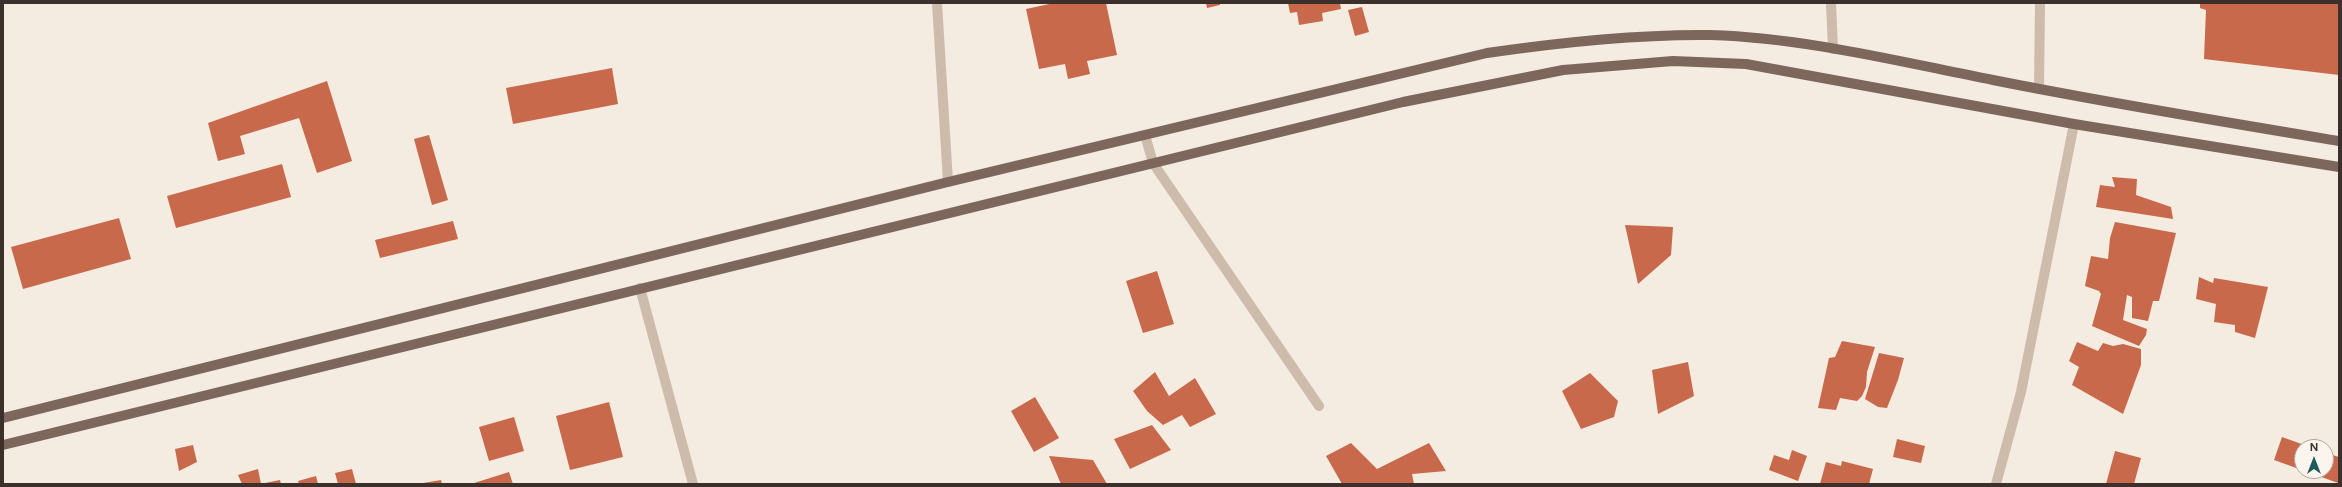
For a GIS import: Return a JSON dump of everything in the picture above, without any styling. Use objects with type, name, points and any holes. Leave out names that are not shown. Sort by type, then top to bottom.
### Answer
[{"type":"main road","points":[[3,418],[948,182],[1487,53],[1571,41],[1644,35],[1714,35],[1778,41],[1832,49],[2039,89],[2339,141]]},
{"type":"main road","points":[[3,445],[1402,102],[1555,71],[1617,64],[1673,61],[1746,64],[2074,124],[2339,167]]},
{"type":"street","points":[[937,3],[948,182]]},
{"type":"street","points":[[1831,3],[1832,49]]},
{"type":"street","points":[[2039,89],[2040,3]]},
{"type":"street","points":[[1996,484],[2021,392],[2074,124]]},
{"type":"street","points":[[1145,135],[1153,163],[1319,406]]},
{"type":"street","points":[[640,288],[693,484]]},
{"type":"building","points":[[1054,3],[1106,3],[1117,55],[1087,61],[1090,74],[1068,79],[1065,64],[1039,69],[1026,9]]},
{"type":"building","points":[[1206,3],[1220,3],[1220,5],[1207,8]]},
{"type":"building","points":[[1288,3],[1340,3],[1341,9],[1322,13],[1323,21],[1299,25],[1297,12],[1290,13]]},
{"type":"building","points":[[2200,3],[2339,3],[2339,75],[2204,59],[2206,10],[2200,8]]},
{"type":"building","points":[[1362,7],[1369,32],[1355,36],[1348,10]]},
{"type":"building","points":[[612,68],[618,104],[513,124],[506,88]]},
{"type":"building","points":[[327,81],[352,161],[317,173],[299,118],[240,136],[245,154],[218,161],[208,123]]},
{"type":"building","points":[[429,135],[448,200],[432,205],[414,139]]},
{"type":"building","points":[[282,164],[291,197],[176,228],[167,196]]},
{"type":"building","points":[[2112,177],[2137,179],[2136,195],[2171,207],[2173,219],[2096,207],[2100,185],[2115,187]]},
{"type":"building","points":[[119,218],[131,259],[23,289],[11,247]]},
{"type":"building","points":[[453,221],[458,239],[380,258],[375,240]]},
{"type":"building","points":[[2115,222],[2176,233],[2159,301],[2153,301],[2148,321],[2132,318],[2132,297],[2127,295],[2123,320],[2147,329],[2146,335],[2139,346],[2092,326],[2101,294],[2099,291],[2085,286],[2091,256],[2108,259],[2110,238]]},
{"type":"building","points":[[1625,225],[1673,227],[1671,255],[1638,284]]},
{"type":"building","points":[[1157,271],[1174,324],[1143,333],[1126,281]]},
{"type":"building","points":[[2199,277],[2213,283],[2214,278],[2268,287],[2255,338],[2235,332],[2235,325],[2214,322],[2216,304],[2196,299]]},
{"type":"building","points":[[1842,341],[1875,347],[1867,372],[1866,387],[1862,396],[1857,401],[1840,398],[1836,410],[1818,408],[1829,358],[1835,357]]},
{"type":"building","points":[[2077,342],[2098,351],[2103,343],[2113,346],[2123,344],[2141,349],[2141,365],[2123,414],[2072,385],[2079,367],[2069,361]]},
{"type":"building","points":[[1879,353],[1904,358],[1898,380],[1887,408],[1878,407],[1865,399]]},
{"type":"building","points":[[1688,362],[1694,396],[1658,414],[1652,370]]},
{"type":"building","points":[[1155,372],[1169,396],[1195,378],[1216,414],[1190,427],[1182,415],[1163,425],[1147,411],[1133,391]]},
{"type":"building","points":[[1590,373],[1618,401],[1614,417],[1581,429],[1562,391]]},
{"type":"building","points":[[1035,397],[1059,438],[1034,452],[1011,411]]},
{"type":"building","points":[[609,402],[623,457],[570,470],[556,416]]},
{"type":"building","points":[[514,417],[524,451],[489,461],[479,427]]},
{"type":"building","points":[[1152,425],[1171,450],[1130,469],[1114,439]]},
{"type":"building","points":[[2282,437],[2294,441],[2294,467],[2274,460]]},
{"type":"building","points":[[1897,439],[1925,446],[1921,463],[1893,457]]},
{"type":"building","points":[[1351,443],[1377,469],[1429,443],[1446,471],[1412,474],[1414,484],[1342,484],[1326,456]]},
{"type":"building","points":[[193,445],[197,462],[179,471],[175,449]]},
{"type":"building","points":[[1792,450],[1807,456],[1798,481],[1769,470],[1774,455],[1789,460]]},
{"type":"building","points":[[2115,451],[2141,458],[2134,484],[2106,484]]},
{"type":"building","points":[[2334,455],[2339,457],[2338,483],[2327,479],[2334,479]]},
{"type":"building","points":[[1049,456],[1093,460],[1107,484],[1061,484]]},
{"type":"building","points":[[1842,461],[1873,469],[1869,484],[1820,484],[1826,462],[1841,466]]},
{"type":"building","points":[[258,469],[261,484],[242,484],[238,475]]},
{"type":"building","points":[[352,469],[356,484],[338,484],[335,473]]},
{"type":"building","points":[[509,472],[513,484],[471,484]]},
{"type":"building","points":[[316,476],[318,484],[299,484],[298,481]]},
{"type":"building","points":[[280,480],[281,484],[265,484],[265,483]]},
{"type":"building","points":[[441,480],[442,484],[423,484],[423,483]]}]
